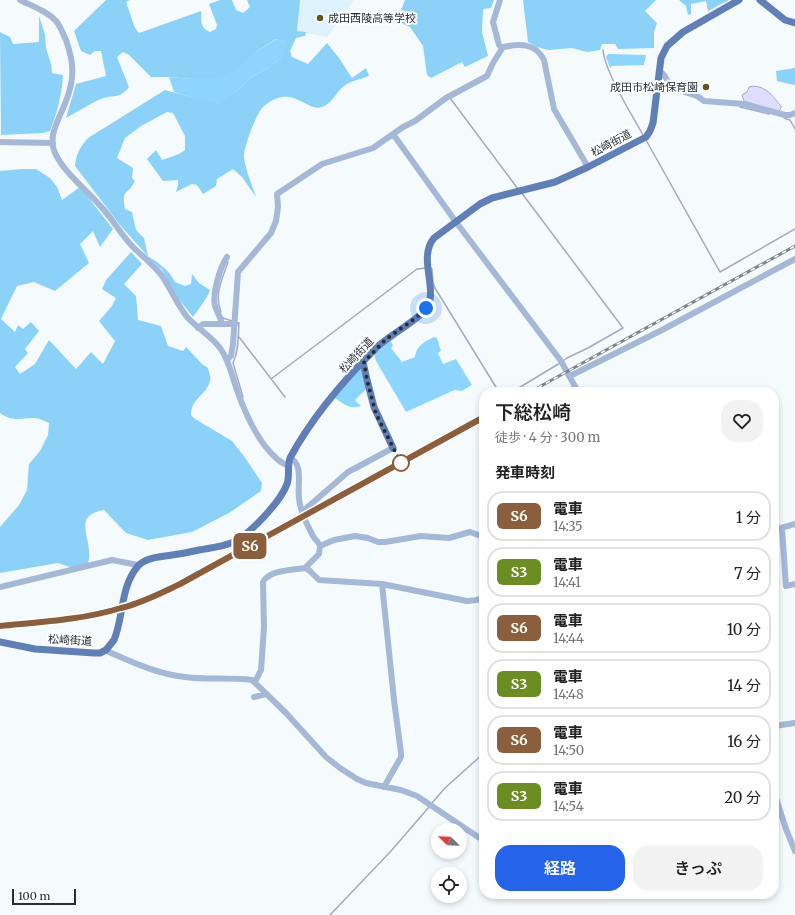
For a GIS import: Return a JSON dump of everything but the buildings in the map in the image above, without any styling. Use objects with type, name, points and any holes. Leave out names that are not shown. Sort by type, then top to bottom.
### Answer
[{"type":"main road","name":"松崎街道","points":[[0,642],[35,650],[100,653],[111,645],[116,635],[125,591],[138,565],[148,560],[226,545],[242,538],[261,519],[282,493],[288,482],[289,461],[317,416],[385,340],[417,317],[426,308],[430,301],[428,256],[430,245],[434,238],[480,204],[492,198],[555,182],[588,167],[648,135],[653,123],[663,52],[667,46],[672,40],[683,32],[739,0]]},
{"type":"main road","points":[[760,0],[786,20],[795,23]]},
{"type":"main road","points":[[364,362],[374,407],[393,448]]},
{"type":"street","points":[[20,0],[56,21],[62,30],[72,59],[72,80],[66,101],[55,127],[53,143],[54,151],[64,167],[104,211],[131,244],[161,274],[181,308],[198,328],[220,348],[227,360],[244,409],[256,434],[265,446],[282,463],[295,461],[298,468],[298,497],[302,512],[314,538],[320,546],[319,554],[305,568]]},
{"type":"street","points":[[500,0],[493,22],[499,45],[502,48]]},
{"type":"street","points":[[227,360],[232,356],[238,272],[271,233],[276,221],[278,207],[277,194],[322,164],[372,148],[415,121],[446,98],[487,76],[502,48],[518,44],[525,45],[542,56],[554,109],[588,167]]},
{"type":"street","points":[[660,71],[672,88],[697,96],[702,100],[744,104],[785,116],[795,113]]},
{"type":"street","points":[[393,134],[456,222],[561,361],[576,387]]},
{"type":"street","points":[[0,142],[53,143]]},
{"type":"street","points":[[222,324],[214,301],[220,272],[227,257]]},
{"type":"street","points":[[570,376],[662,330],[795,259]]},
{"type":"street","points":[[198,328],[203,324],[235,324]]},
{"type":"street","points":[[302,512],[348,472],[393,448]]},
{"type":"street","points":[[779,529],[795,524]]},
{"type":"street","points":[[782,528],[786,586],[795,584]]},
{"type":"street","points":[[320,546],[338,539],[355,536],[385,542],[421,536],[449,538],[470,532],[479,535]]},
{"type":"street","points":[[0,587],[112,560],[138,565]]},
{"type":"street","points":[[255,682],[261,670],[264,627],[262,582],[266,577],[282,571],[294,568],[305,568],[319,580],[382,584],[467,601],[474,601],[479,598]]},
{"type":"street","points":[[382,584],[394,700],[402,753],[384,787]]},
{"type":"street","points":[[106,650],[148,669],[169,674],[193,678],[249,680],[255,682],[286,713],[326,757],[340,768],[357,779],[411,793],[430,804],[479,838]]},
{"type":"street","points":[[254,697],[266,694]]},
{"type":"street","points":[[779,725],[795,723]]},
{"type":"street","points":[[779,807],[795,851]]},
{"type":"shaded area","points":[[106,0],[130,0],[126,2],[135,28],[139,33],[201,11],[201,21],[203,26],[210,32],[216,29],[217,25],[209,4],[220,0],[232,0],[236,10],[243,13],[250,7],[247,0],[300,0],[297,31],[306,32],[305,36],[296,38],[290,51],[292,57],[308,64],[327,43],[352,78],[366,68],[369,76],[346,84],[329,103],[322,107],[318,108],[310,106],[297,99],[281,97],[263,107],[254,124],[244,154],[246,168],[256,197],[242,177],[233,169],[217,179],[216,186],[203,194],[197,185],[192,184],[176,192],[178,180],[163,181],[147,159],[156,150],[162,160],[179,154],[185,150],[185,136],[173,113],[167,112],[141,126],[125,138],[117,158],[133,168],[132,178],[135,181],[125,195],[125,209],[132,212],[136,230],[144,238],[148,256],[167,270],[175,282],[185,286],[191,284],[192,274],[199,283],[210,290],[193,317],[178,298],[162,270],[153,262],[120,225],[75,166],[77,154],[88,138],[165,90],[217,104],[237,91],[251,77],[267,69],[282,57],[286,48],[284,41],[276,39],[257,51],[234,71],[217,77],[192,79],[151,77],[129,55],[123,52],[117,57],[129,87],[122,94],[101,99],[66,118],[76,84],[106,76],[101,51],[95,51],[90,55],[81,51],[74,31]]},
{"type":"shaded area","name":"成田西陵高等学校","points":[[300,0],[354,0],[327,37],[297,31]]},
{"type":"shaded area","points":[[405,0],[494,0],[491,8],[483,9],[482,32],[488,56],[465,67],[462,62],[431,78],[427,75],[423,46],[410,27],[397,21]]},
{"type":"shaded area","points":[[523,0],[656,0],[645,11],[657,23],[654,32],[654,48],[618,49],[615,44],[602,44],[600,50],[587,52],[572,48],[548,50],[537,47],[528,42]]},
{"type":"shaded area","points":[[679,0],[729,0],[708,11],[706,1],[691,4],[691,14],[688,15],[686,6]]},
{"type":"shaded area","points":[[39,16],[45,35],[46,48],[52,73],[63,75],[55,117],[50,131],[43,133],[1,135],[0,32],[10,37],[13,44],[39,42]]},
{"type":"shaded area","points":[[277,39],[284,41],[287,48],[282,57],[267,69],[251,77],[237,91],[217,105],[174,92],[169,77],[192,79],[257,51]]},
{"type":"shaded area","points":[[608,54],[646,55],[644,65],[612,66],[610,68],[606,57]]},
{"type":"shaded area","points":[[795,68],[795,85],[777,81],[776,71]]},
{"type":"shaded area","points":[[753,86],[766,90],[772,96],[781,106],[778,112],[744,101],[742,95],[747,92],[749,87]]},
{"type":"shaded area","points":[[36,169],[50,178],[57,187],[62,200],[80,187],[113,229],[100,247],[93,231],[80,244],[89,263],[55,291],[34,282],[17,286],[1,319],[15,332],[18,325],[23,329],[31,322],[39,331],[25,349],[28,353],[15,367],[20,374],[35,364],[49,340],[76,369],[91,352],[103,364],[115,341],[99,321],[112,306],[116,298],[102,289],[106,280],[131,252],[142,264],[124,284],[136,296],[138,320],[161,326],[168,346],[183,351],[186,347],[202,364],[208,368],[210,381],[208,386],[193,405],[191,415],[195,419],[232,441],[262,483],[261,491],[229,513],[192,532],[148,540],[126,533],[104,510],[93,513],[85,524],[89,548],[87,566],[76,569],[58,563],[0,573],[0,527],[19,505],[27,490],[29,464],[40,451],[48,435],[49,423],[34,418],[15,419],[6,417],[0,413],[0,171]]},
{"type":"shaded area","points":[[434,337],[437,338],[441,351],[438,353],[443,364],[456,359],[472,385],[462,391],[455,390],[450,392],[406,412],[376,361],[374,352],[390,340],[393,345],[391,348],[402,362],[415,357],[419,347],[424,342]]},
{"type":"shaded area","points":[[360,369],[363,370],[366,389],[355,400],[361,406],[350,407],[335,398]]},
{"type":"waterway","points":[[603,50],[614,81],[643,135]]},
{"type":"waterway","points":[[450,98],[518,189]]},
{"type":"waterway","points":[[740,107],[769,114]]},
{"type":"waterway","points":[[784,118],[790,120],[795,129]]},
{"type":"waterway","points":[[646,140],[720,272],[795,229]]},
{"type":"waterway","points":[[521,192],[623,328],[563,361]]},
{"type":"waterway","points":[[221,312],[218,299],[221,281],[228,262]]},
{"type":"waterway","points":[[271,379],[417,269],[426,268]]},
{"type":"waterway","points":[[430,268],[432,269],[435,288],[496,387]]},
{"type":"waterway","points":[[223,318],[232,321]]},
{"type":"waterway","points":[[236,322],[239,323],[238,343],[233,363],[243,397]]},
{"type":"waterway","points":[[238,337],[285,397]]},
{"type":"waterway","points":[[520,387],[560,363]]},
{"type":"waterway","points":[[431,804],[446,787],[479,757]]},
{"type":"waterway","points":[[330,915],[391,851],[429,807]]},
{"type":"railway","points":[[539,387],[795,246]]},
{"type":"railway","points":[[0,626],[91,615],[129,606],[151,598],[180,584],[479,420]]},
{"type":"train","name":"S6","points":[[0,626],[66,619],[109,612],[145,600],[180,584],[479,420]]},
{"type":"place","name":"成田西陵高等学校","points":[[320,18]]},
{"type":"place","name":"成田市松崎保育園","points":[[706,87]]},
{"type":"route","points":[[401,463],[376,414],[364,362],[385,340],[417,317],[426,308]]}]
